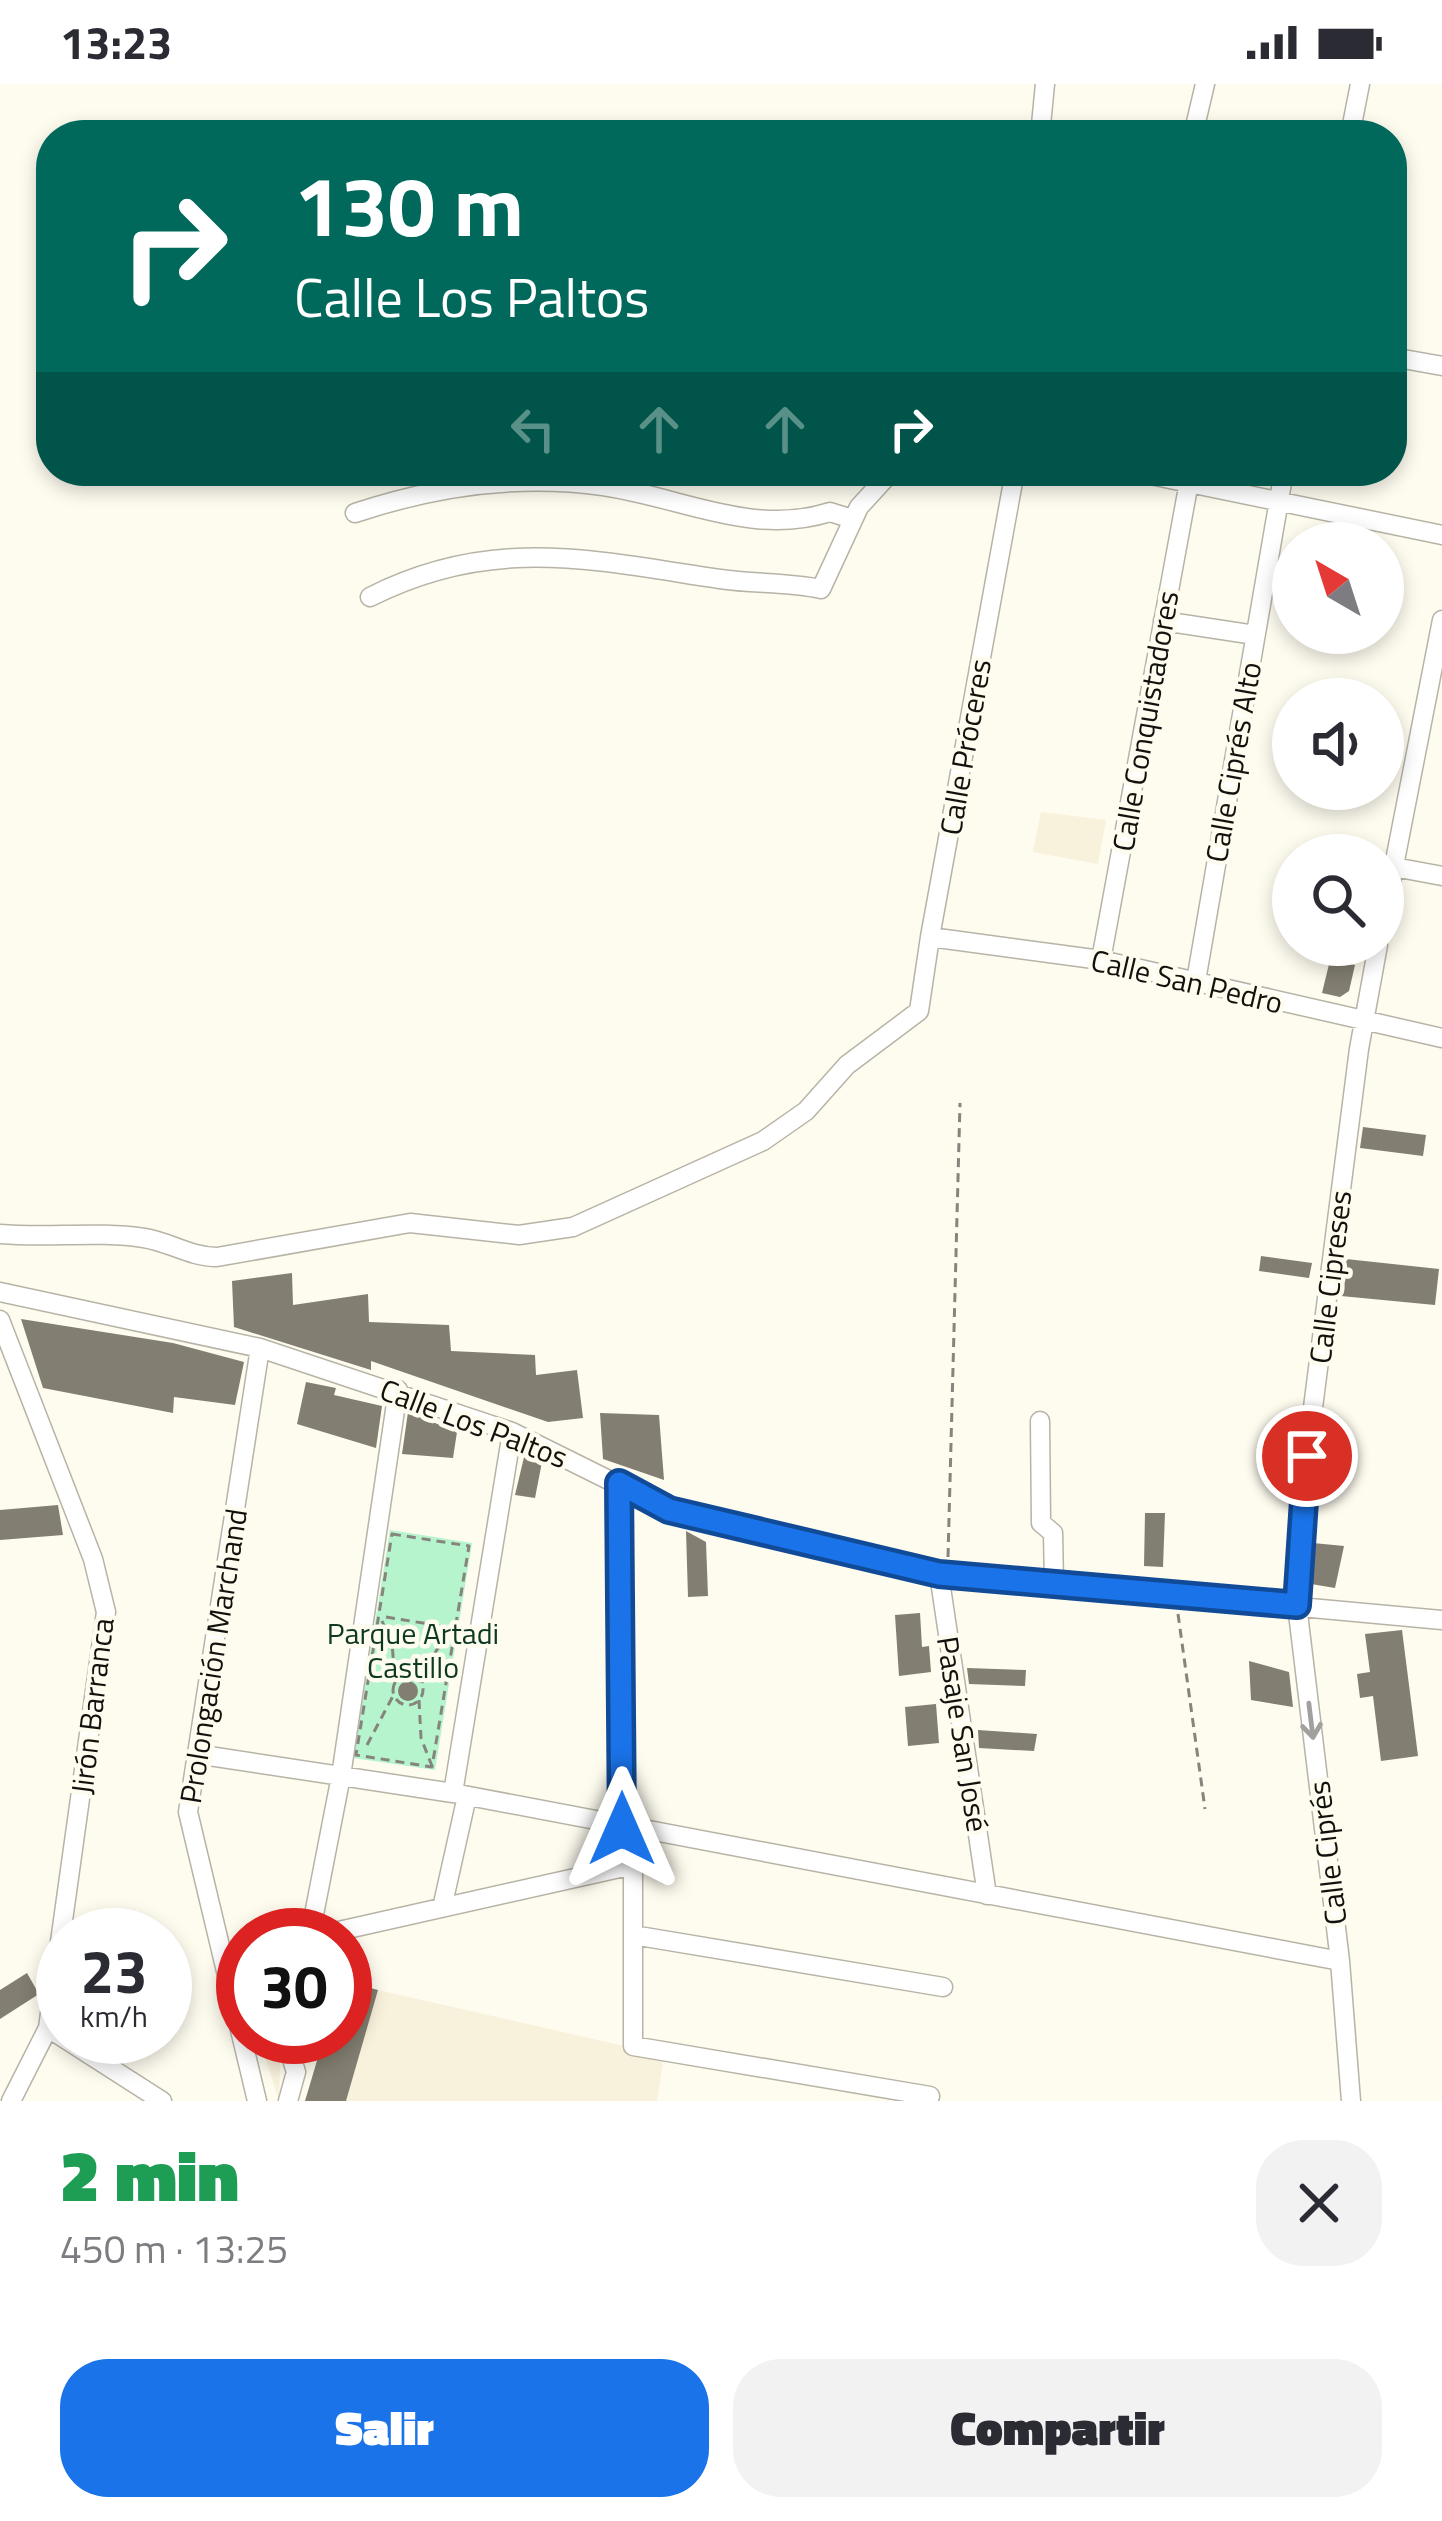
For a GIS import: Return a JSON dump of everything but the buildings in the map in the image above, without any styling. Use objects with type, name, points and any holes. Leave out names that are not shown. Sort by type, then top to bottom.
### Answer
[{"type":"street","points":[[1041,120],[1045,84]]},
{"type":"street","points":[[1197,120],[1205,84]]},
{"type":"street","points":[[1353,120],[1360,84]]},
{"type":"street","points":[[1407,360],[1442,366]]},
{"type":"street","points":[[355,513],[444,489],[478,486]]},
{"type":"street","points":[[597,486],[756,521],[815,519],[830,512],[852,519]]},
{"type":"street","points":[[370,597],[437,568],[528,555],[821,589],[852,519],[880,486]]},
{"type":"street","name":"Calle Próceres","points":[[0,1234],[61,1240],[142,1237],[187,1253],[217,1257],[410,1223],[549,1234],[763,1141],[806,1111],[847,1065],[910,1019],[925,999],[930,938],[1012,486]]},
{"type":"street","name":"Calle Conquistadores","points":[[1101,960],[1188,486]]},
{"type":"street","points":[[1207,486],[1442,535]]},
{"type":"street","name":"Calle Ciprés Alto","points":[[1196,981],[1280,486]]},
{"type":"street","points":[[1402,834],[1436,690],[1442,620]]},
{"type":"street","points":[[1163,622],[1255,635]]},
{"type":"street","points":[[1404,868],[1442,876]]},
{"type":"street","name":"Calle San Pedro","points":[[930,938],[1101,960],[1442,1038]]},
{"type":"street","name":"Calle Cipreses","points":[[1297,1605],[1301,1502],[1374,966]]},
{"type":"street","name":"Calle Los Paltos","points":[[0,1292],[260,1348],[398,1390],[512,1432],[669,1510],[943,1574],[1442,1620]]},
{"type":"street","name":"Jirón Barranca","points":[[0,1320],[86,1538],[106,1612],[65,1908]]},
{"type":"street","name":"Prolongación Marchand","points":[[216,1914],[190,1835],[196,1754],[260,1348]]},
{"type":"street","points":[[315,1908],[341,1776],[350,1754],[398,1390]]},
{"type":"street","points":[[1040,1421],[1041,1523],[1053,1533],[1054,1584]]},
{"type":"street","points":[[442,1908],[460,1795],[456,1771],[512,1432]]},
{"type":"street","points":[[619,1483],[628,1830],[633,1865],[633,2046],[930,2096]]},
{"type":"street","name":"Pasaje San José","points":[[943,1574],[987,1895]]},
{"type":"street","name":"Calle Ciprés","points":[[1297,1605],[1340,1961],[1351,2101]]},
{"type":"street","points":[[196,1754],[460,1795],[1340,1961]]},
{"type":"street","points":[[372,1924],[633,1865]]},
{"type":"street","points":[[633,1935],[943,1987]]},
{"type":"street","name":"Jirón Barranca","points":[[11,2101],[36,2052]]},
{"type":"street","points":[[104,2064],[162,2101]]},
{"type":"street","name":"Prolongación Marchand","points":[[250,2064],[257,2101]]},
{"type":"street","points":[[288,2101],[296,2072],[293,2064]]},
{"type":"path","points":[[943,1574],[960,1103]]},
{"type":"path","points":[[350,1754],[392,1534],[469,1546],[432,1767]]},
{"type":"path","points":[[1175,1594],[1204,1809]]},
{"type":"path","points":[[350,1754],[377,1732],[393,1695],[392,1643],[379,1616]]},
{"type":"path","points":[[379,1616],[455,1629]]},
{"type":"path","points":[[432,1767],[421,1738],[419,1700],[436,1651],[455,1629]]},
{"type":"path","points":[[395,1682],[410,1676],[422,1685]]},
{"type":"path","points":[[393,1695],[405,1706],[419,1700]]},
{"type":"path","points":[[350,1754],[456,1771]]},
{"type":"shaded area","points":[[1041,812],[1106,820],[1098,864],[1033,852]]},
{"type":"shaded area","points":[[378,1990],[664,2055],[657,2101],[346,2101],[357,2064],[372,2064],[372,2011]]},
{"type":"shaded area","points":[[267,2064],[280,2064],[279,2101]]},
{"type":"green space","name":"Parque Artadi Castillo","points":[[390,1530],[472,1543],[435,1770],[353,1758]]},
{"type":"route","points":[[622,1829],[619,1483],[669,1510],[850,1549],[939,1574],[1297,1605],[1307,1456]]}]
